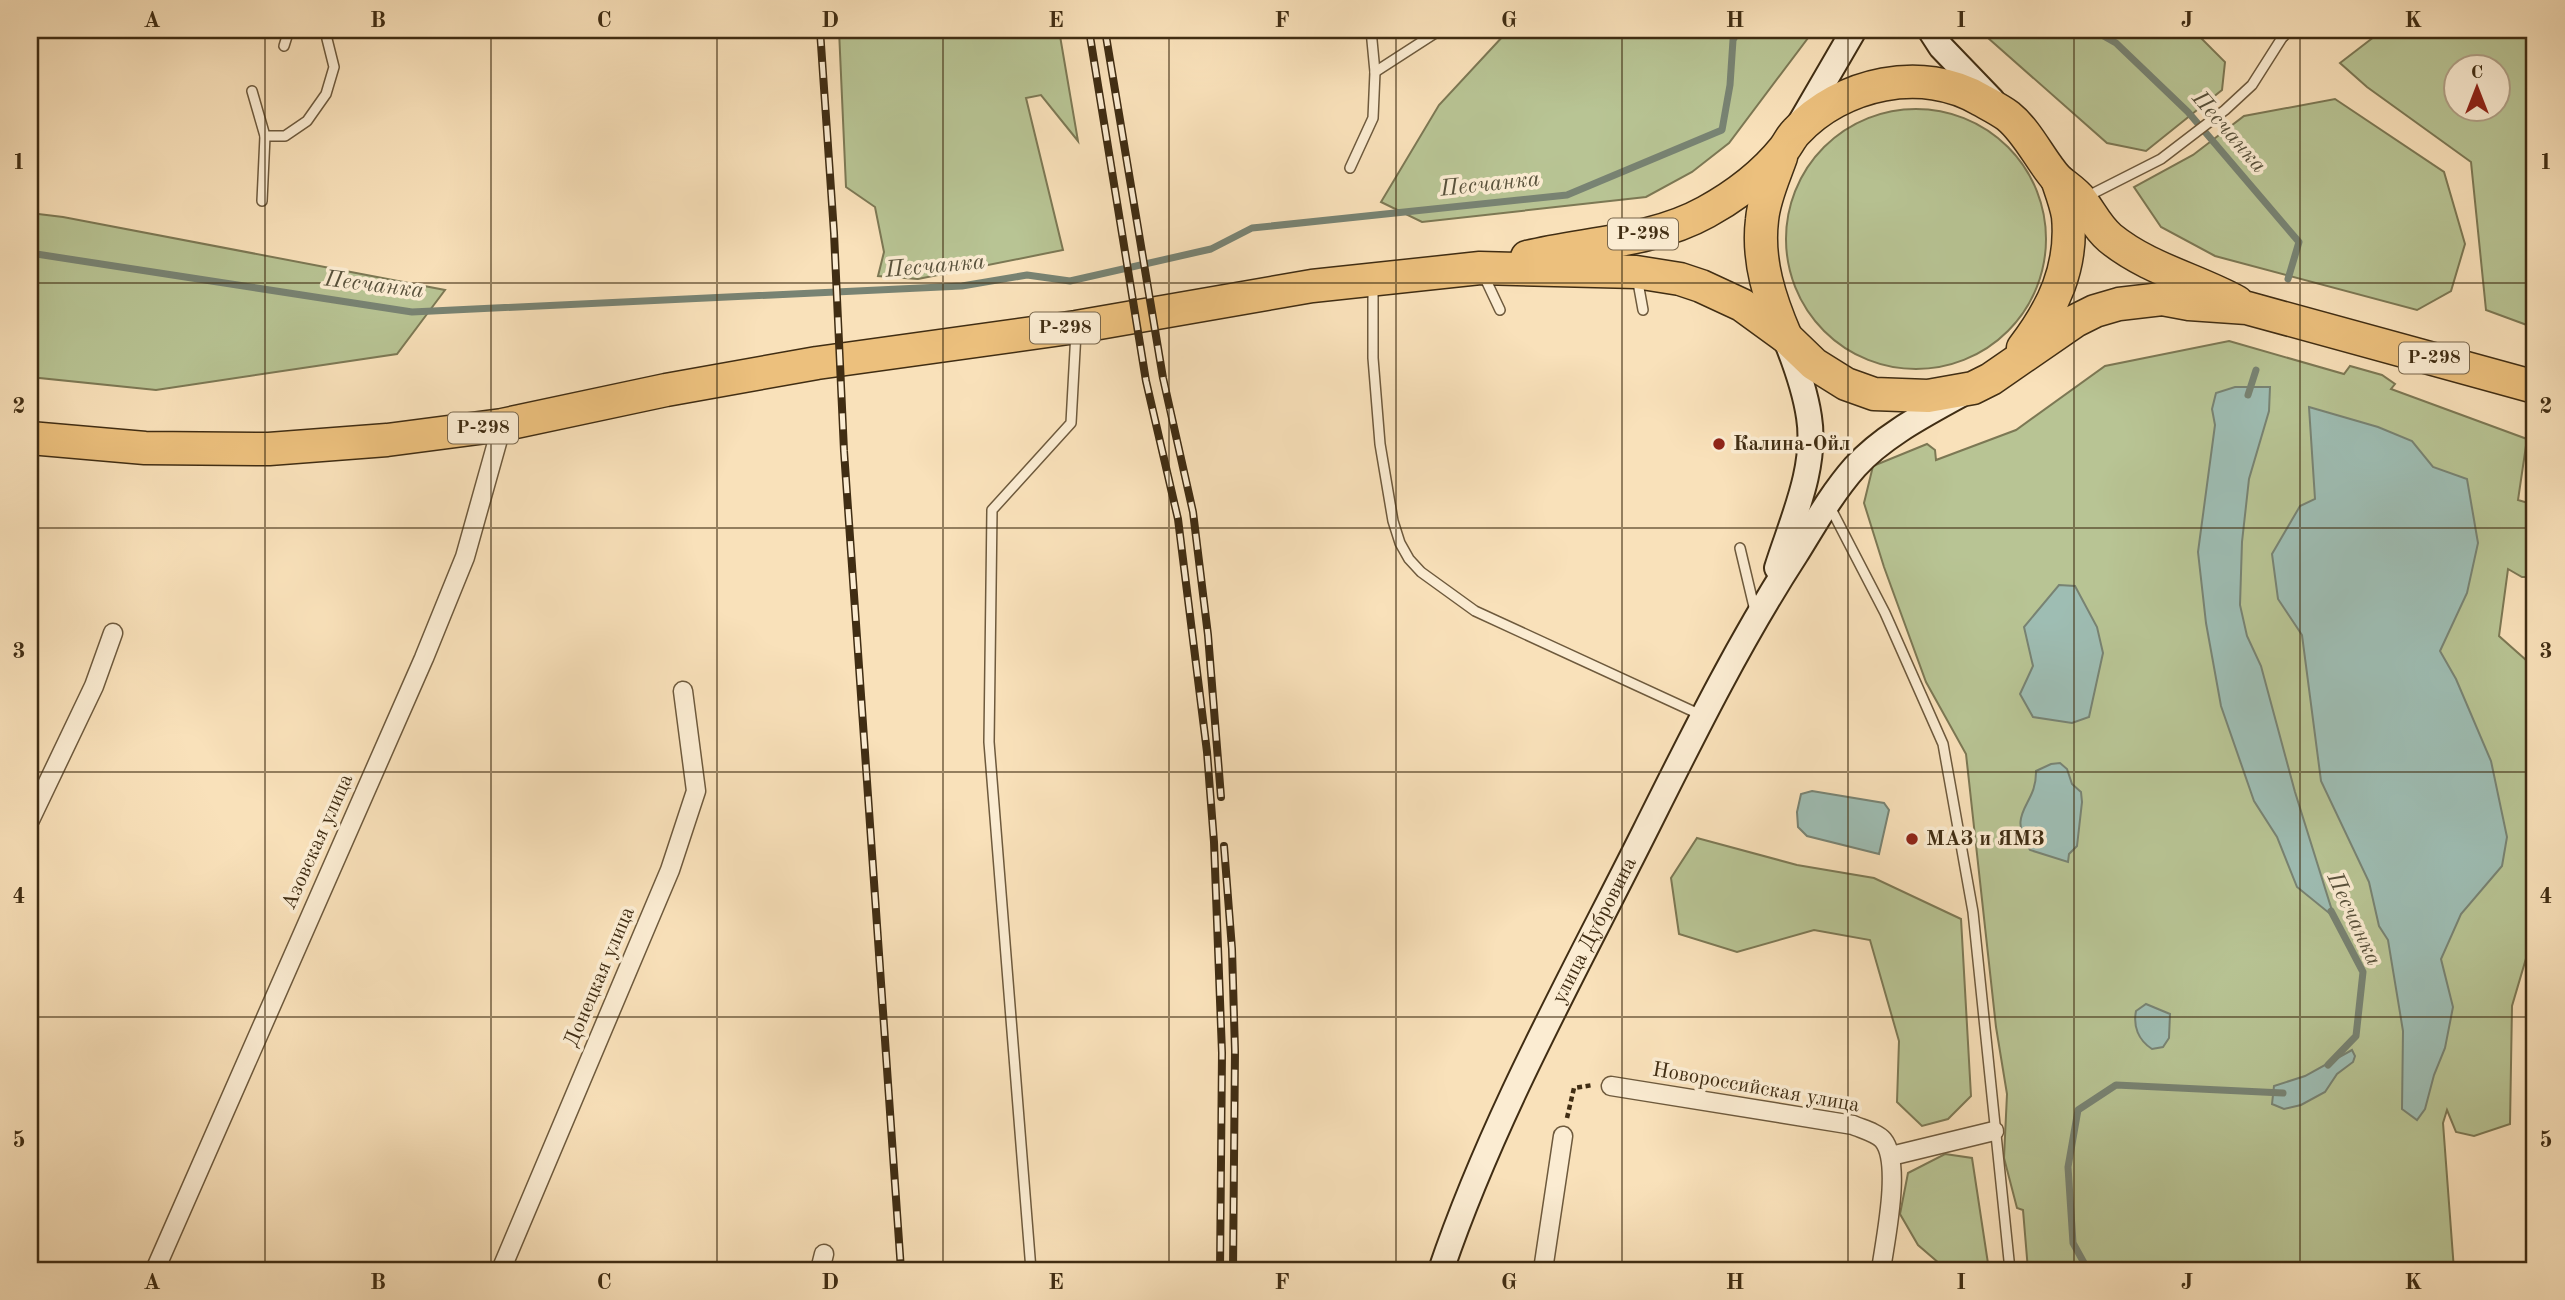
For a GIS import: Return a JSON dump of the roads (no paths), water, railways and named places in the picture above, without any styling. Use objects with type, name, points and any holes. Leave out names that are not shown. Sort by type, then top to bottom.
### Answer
[{"type":"highway","name":"Р-298","points":[[30,438],[145,448],[269,449],[387,440],[502,425],[666,390],[817,363],[1076,327],[1312,286],[1480,268],[1676,226],[1705,213],[1753,181],[1790,141],[1835,102],[1872,87],[1897,82],[1931,82],[1954,87],[1978,97],[2010,117],[2057,179],[2081,200],[2093,220],[2108,236],[2125,249],[2178,276],[2207,286],[2247,308]]},
{"type":"highway","name":"Р-298","points":[[1786,337],[1772,305],[1761,252],[1762,220],[1767,198],[1790,141]]},
{"type":"highway","name":"Р-298","points":[[2007,369],[2057,296],[2064,275],[2068,214],[2057,179]]},
{"type":"highway","name":"Р-298","points":[[1480,268],[1636,272],[1680,279],[1742,306],[1786,337],[1814,364],[1846,384],[1874,394],[1928,396],[1973,388],[2007,369],[2075,321],[2119,304],[2162,299],[2189,304],[2247,308],[2535,387]]},
{"type":"main road","points":[[1790,141],[1854,30]]},
{"type":"main road","points":[[1930,30],[1957,65],[2010,117]]},
{"type":"main road","points":[[1762,608],[1806,474],[1809,456],[1810,418],[1786,337]]},
{"type":"main road","points":[[1762,608],[1828,503],[1856,466],[1917,420],[1973,388]]},
{"type":"main road","name":"улица Дубровина","points":[[1441,1270],[1455,1229],[1522,1076],[1703,716],[1762,608]]},
{"type":"street","name":"Азовская улица","points":[[155,1270],[466,557],[502,425]]},
{"type":"street","points":[[30,820],[94,686],[113,633]]},
{"type":"street","name":"Донецкая улица","points":[[501,1270],[670,870],[696,791],[683,691]]},
{"type":"street","name":"Новороссийская улица","points":[[1611,1086],[1853,1125],[1882,1138],[1891,1156]]},
{"type":"street","points":[[1881,1270],[1892,1176],[1891,1156],[1994,1131]]},
{"type":"street","points":[[1543,1270],[1563,1136]]},
{"type":"lane","points":[[284,46],[289,30]]},
{"type":"lane","points":[[1349,169],[1373,118],[1371,30]]},
{"type":"lane","points":[[1374,72],[1440,30]]},
{"type":"lane","points":[[2081,200],[2161,159],[2225,110],[2252,85],[2286,33],[2275,30]]},
{"type":"lane","points":[[265,136],[285,136],[307,121],[326,94],[334,67],[327,39]]},
{"type":"lane","points":[[252,91],[265,136],[262,201]]},
{"type":"lane","points":[[1480,268],[1500,310]]},
{"type":"lane","points":[[1636,272],[1643,310]]},
{"type":"lane","points":[[1373,279],[1373,358],[1380,444],[1393,521],[1409,559],[1420,572],[1475,611],[1703,716]]},
{"type":"lane","points":[[1031,1270],[989,742],[992,510],[1071,423],[1076,327]]},
{"type":"lane","points":[[1828,503],[1885,613],[1943,744],[1973,912],[2010,1270]]},
{"type":"lane","points":[[1740,548],[1762,608]]},
{"type":"water","points":[[2235,387],[2270,387],[2269,411],[2249,479],[2242,542],[2240,605],[2247,636],[2261,666],[2295,792],[2334,917],[2297,887],[2277,837],[2254,801],[2221,706],[2206,623],[2198,552],[2215,425],[2212,409],[2216,393]]},
{"type":"water","points":[[2309,407],[2378,427],[2412,441],[2433,467],[2467,479],[2478,543],[2467,593],[2440,651],[2456,679],[2491,761],[2507,837],[2502,866],[2461,914],[2441,959],[2453,1007],[2445,1048],[2425,1109],[2417,1120],[2402,1109],[2403,1031],[2388,940],[2379,926],[2369,882],[2321,781],[2302,635],[2278,599],[2272,554],[2300,506],[2315,499]]},
{"type":"water","points":[[2059,585],[2075,586],[2097,627],[2103,653],[2089,717],[2072,723],[2033,717],[2020,694],[2033,666],[2024,627]]},
{"type":"water","points":[[2060,763],[2067,769],[2072,784],[2081,792],[2082,802],[2077,846],[2069,854],[2068,862],[2030,850],[2021,826],[2021,817],[2032,793],[2036,771]]},
{"type":"water","points":[[1812,791],[1884,803],[1889,810],[1879,854],[1807,836],[1798,827],[1797,812],[1801,794]]},
{"type":"water","points":[[2146,1004],[2170,1014],[2169,1038],[2163,1047],[2152,1049],[2138,1032],[2136,1011]]},
{"type":"water","points":[[2352,1050],[2355,1056],[2353,1062],[2337,1074],[2325,1092],[2301,1105],[2284,1109],[2272,1104],[2274,1086],[2305,1076]]},
{"type":"waterway","name":"Песчанка","points":[[30,253],[412,312],[962,286],[1027,275],[1070,281],[1211,249],[1252,228],[1567,195],[1722,130],[1730,85],[1733,40],[1739,30]]},
{"type":"waterway","name":"Песчанка","points":[[2093,30],[2116,43],[2188,112],[2299,242],[2288,279]]},
{"type":"waterway","name":"Песчанка","points":[[2248,395],[2256,370]]},
{"type":"waterway","name":"Песчанка","points":[[2328,1065],[2356,1036],[2363,972],[2331,911]]},
{"type":"waterway","name":"Песчанка","points":[[2088,1270],[2073,1243],[2068,1167],[2078,1110],[2116,1085],[2283,1093]]},
{"type":"railway","points":[[820,30],[834,233],[844,451],[901,1270]]},
{"type":"railway","points":[[1089,30],[1146,381],[1178,519],[1207,752],[1214,842],[1222,1053],[1220,1270]]},
{"type":"railway","points":[[1105,30],[1163,378],[1193,512],[1208,635],[1221,797]]},
{"type":"railway","points":[[1224,846],[1232,949],[1235,1051],[1233,1270]]},
{"type":"place","name":"Калина-Ойл","points":[[1719,444]]},
{"type":"place","name":"МАЗ и ЯМЗ","points":[[1912,839]]}]
